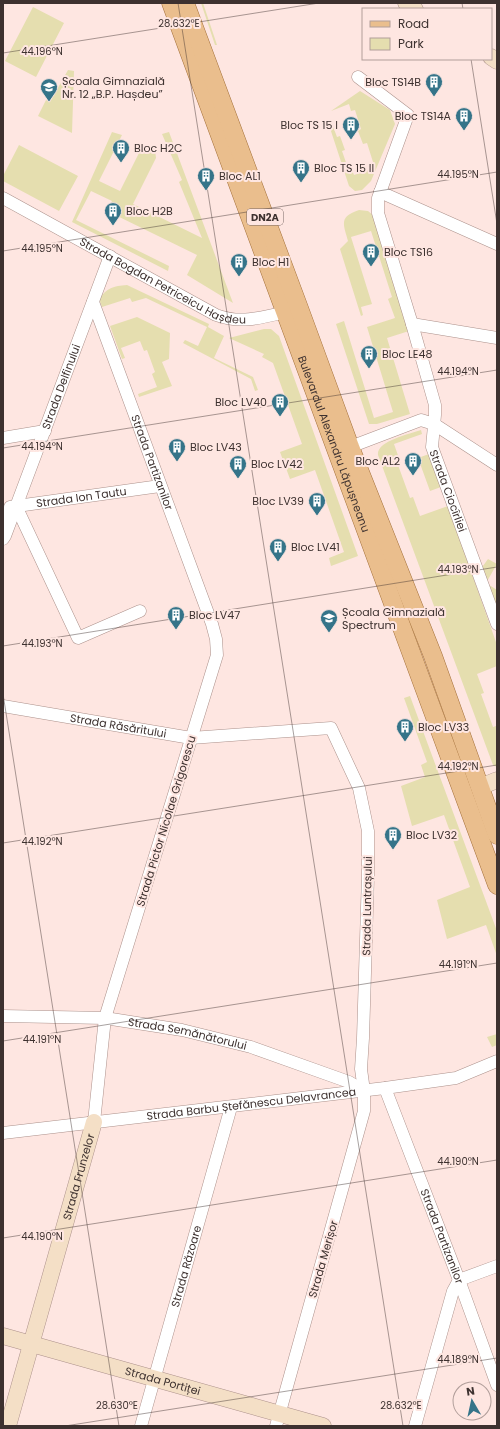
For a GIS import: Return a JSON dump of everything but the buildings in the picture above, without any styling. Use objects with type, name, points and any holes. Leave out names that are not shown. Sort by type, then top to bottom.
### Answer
[{"type":"main road","name":"Bulevardul Alexandru Lăpușneanu","points":[[171,3],[497,885]]},
{"type":"main road","name":"Bulevardul Alexandru Lăpușneanu","points":[[185,3],[350,447],[433,656],[497,835]]},
{"type":"street","points":[[358,78],[408,115],[380,192],[497,244]]},
{"type":"street","name":"Strada Ciocîrliei","points":[[380,192],[377,205],[378,213],[435,405],[432,447],[497,624]]},
{"type":"street","name":"Strada Bogdan Petriceicu Hașdeu","points":[[3,198],[216,315],[242,320],[285,312]]},
{"type":"street","name":"Strada Delfinului","points":[[3,539],[110,256]]},
{"type":"street","name":"Strada Partizanilor","points":[[93,302],[212,624]]},
{"type":"street","points":[[412,324],[497,338]]},
{"type":"street","points":[[350,447],[421,420],[434,424],[497,465]]},
{"type":"street","points":[[3,438],[44,430]]},
{"type":"street","name":"Strada Ion Tautu","points":[[3,509],[160,486]]},
{"type":"street","points":[[3,517],[16,506],[78,638],[140,611]]},
{"type":"street","name":"Strada Pictor Nicolae Grigorescu","points":[[105,1018],[217,655],[216,639],[212,624]]},
{"type":"street","name":"Strada Răsăritului","points":[[3,706],[191,738],[331,728]]},
{"type":"street","name":"Strada Luntrașului","points":[[331,728],[359,788],[368,831],[368,876],[361,1069],[364,1092]]},
{"type":"street","points":[[480,787],[497,780]]},
{"type":"street","name":"Strada Semănătorului","points":[[3,1016],[105,1018],[182,1030],[250,1047],[349,1082],[364,1092]]},
{"type":"street","name":"Strada Frunzelor","points":[[8,1426],[94,1122],[105,1018]]},
{"type":"street","name":"Strada Barbu Ștefănescu Delavrancea","points":[[3,1132],[364,1092],[456,1078],[497,1061]]},
{"type":"street","name":"Strada Partizanilor","points":[[385,1088],[497,1385]]},
{"type":"street","name":"Strada Merișor","points":[[278,1420],[364,1111],[364,1092]]},
{"type":"street","name":"Strada Răzoare","points":[[141,1426],[231,1107]]},
{"type":"street","points":[[415,1426],[453,1290],[458,1280],[497,1266]]},
{"type":"street","name":"Strada Portiței","points":[[3,1336],[154,1378],[278,1420],[323,1426]]},
{"type":"green space","points":[[201,3],[203,3],[217,45],[215,45]]},
{"type":"green space","points":[[33,7],[64,23],[36,77],[5,61]]},
{"type":"green space","points":[[68,70],[74,71],[72,133],[38,116],[46,100],[50,102]]},
{"type":"green space","points":[[360,91],[390,110],[395,124],[371,181],[362,190],[355,191],[349,186],[328,122],[331,121],[337,137],[340,136],[345,150],[342,151],[349,171],[352,170],[354,175],[372,169],[370,164],[373,162],[367,143],[363,144],[358,131],[361,129],[355,110],[351,111],[349,104],[331,111]]},
{"type":"green space","points":[[112,132],[122,135],[99,181],[120,191],[143,145],[155,150],[156,158],[133,204],[202,238],[179,182],[182,180],[162,134],[169,132],[233,303],[187,275],[197,255],[107,211],[112,201],[91,191],[76,220],[169,266],[168,271],[72,222]]},
{"type":"green space","points":[[19,145],[78,176],[59,211],[3,181],[3,176]]},
{"type":"green space","points":[[359,210],[368,211],[374,216],[409,331],[387,338],[410,414],[377,424],[369,424],[336,324],[344,321],[374,418],[393,412],[367,327],[395,318],[388,299],[392,297],[371,231],[351,237],[372,304],[361,307],[363,315],[361,316],[340,249],[348,241],[344,225],[345,218]]},
{"type":"green space","points":[[127,285],[209,324],[208,327],[224,336],[214,358],[253,377],[258,390],[255,391],[251,379],[183,343],[185,340],[198,346],[207,327],[146,298],[132,302],[130,298],[102,307],[99,299],[105,292],[114,287]]},
{"type":"green space","points":[[137,317],[170,333],[169,359],[162,362],[172,386],[139,397],[138,394],[157,387],[152,374],[155,372],[147,350],[144,351],[140,341],[121,348],[125,358],[122,359],[110,326]]},
{"type":"green space","points":[[264,329],[271,329],[279,336],[358,556],[331,566],[329,558],[344,552],[315,470],[290,479],[280,452],[302,444],[273,363],[262,357],[264,354],[229,338]]},
{"type":"green space","points":[[421,430],[422,434],[394,444],[401,464],[398,465],[410,498],[413,497],[420,516],[448,506],[497,645],[497,666],[477,674],[484,693],[481,694],[493,727],[496,726],[497,729],[497,767],[493,765],[378,455],[382,446],[388,442]]},
{"type":"green space","points":[[429,454],[441,487],[430,491],[418,458]]},
{"type":"green space","points":[[488,559],[497,564],[486,583],[497,590],[497,611],[480,570]]},
{"type":"green space","points":[[410,696],[497,931],[497,956],[486,925],[447,939],[437,900],[470,887],[444,815],[412,826],[401,786],[425,777],[421,765],[427,762],[404,698]]},
{"type":"green space","points":[[497,1034],[497,1045],[492,1047],[487,1037]]},
{"type":"place","name":"Bloc TS14B","points":[[434,97]]},
{"type":"place","name":"Școala Gimnazială Nr. 12 „B.P. Hașdeu”","points":[[49,102]]},
{"type":"place","name":"Bloc TS14A","points":[[464,131]]},
{"type":"place","name":"Bloc TS 15 I","points":[[351,140]]},
{"type":"place","name":"Bloc H2C","points":[[121,163]]},
{"type":"place","name":"Bloc TS 15 II","points":[[301,183]]},
{"type":"place","name":"Bloc AL1","points":[[206,191]]},
{"type":"place","name":"Bloc H2B","points":[[113,226]]},
{"type":"place","name":"Bloc TS16","points":[[371,267]]},
{"type":"place","name":"Bloc H1","points":[[239,277]]},
{"type":"place","name":"Bloc LE48","points":[[369,369]]},
{"type":"place","name":"Bloc LV40","points":[[280,417]]},
{"type":"place","name":"Bloc LV43","points":[[177,462]]},
{"type":"place","name":"Bloc AL2","points":[[413,476]]},
{"type":"place","name":"Bloc LV42","points":[[238,479]]},
{"type":"place","name":"Bloc LV39","points":[[317,516]]},
{"type":"place","name":"Bloc LV41","points":[[278,562]]},
{"type":"place","name":"Bloc LV47","points":[[176,630]]},
{"type":"place","name":"Școala Gimnazială Spectrum","points":[[329,633]]},
{"type":"place","name":"Bloc LV33","points":[[405,742]]},
{"type":"place","name":"Bloc LV32","points":[[393,850]]}]
